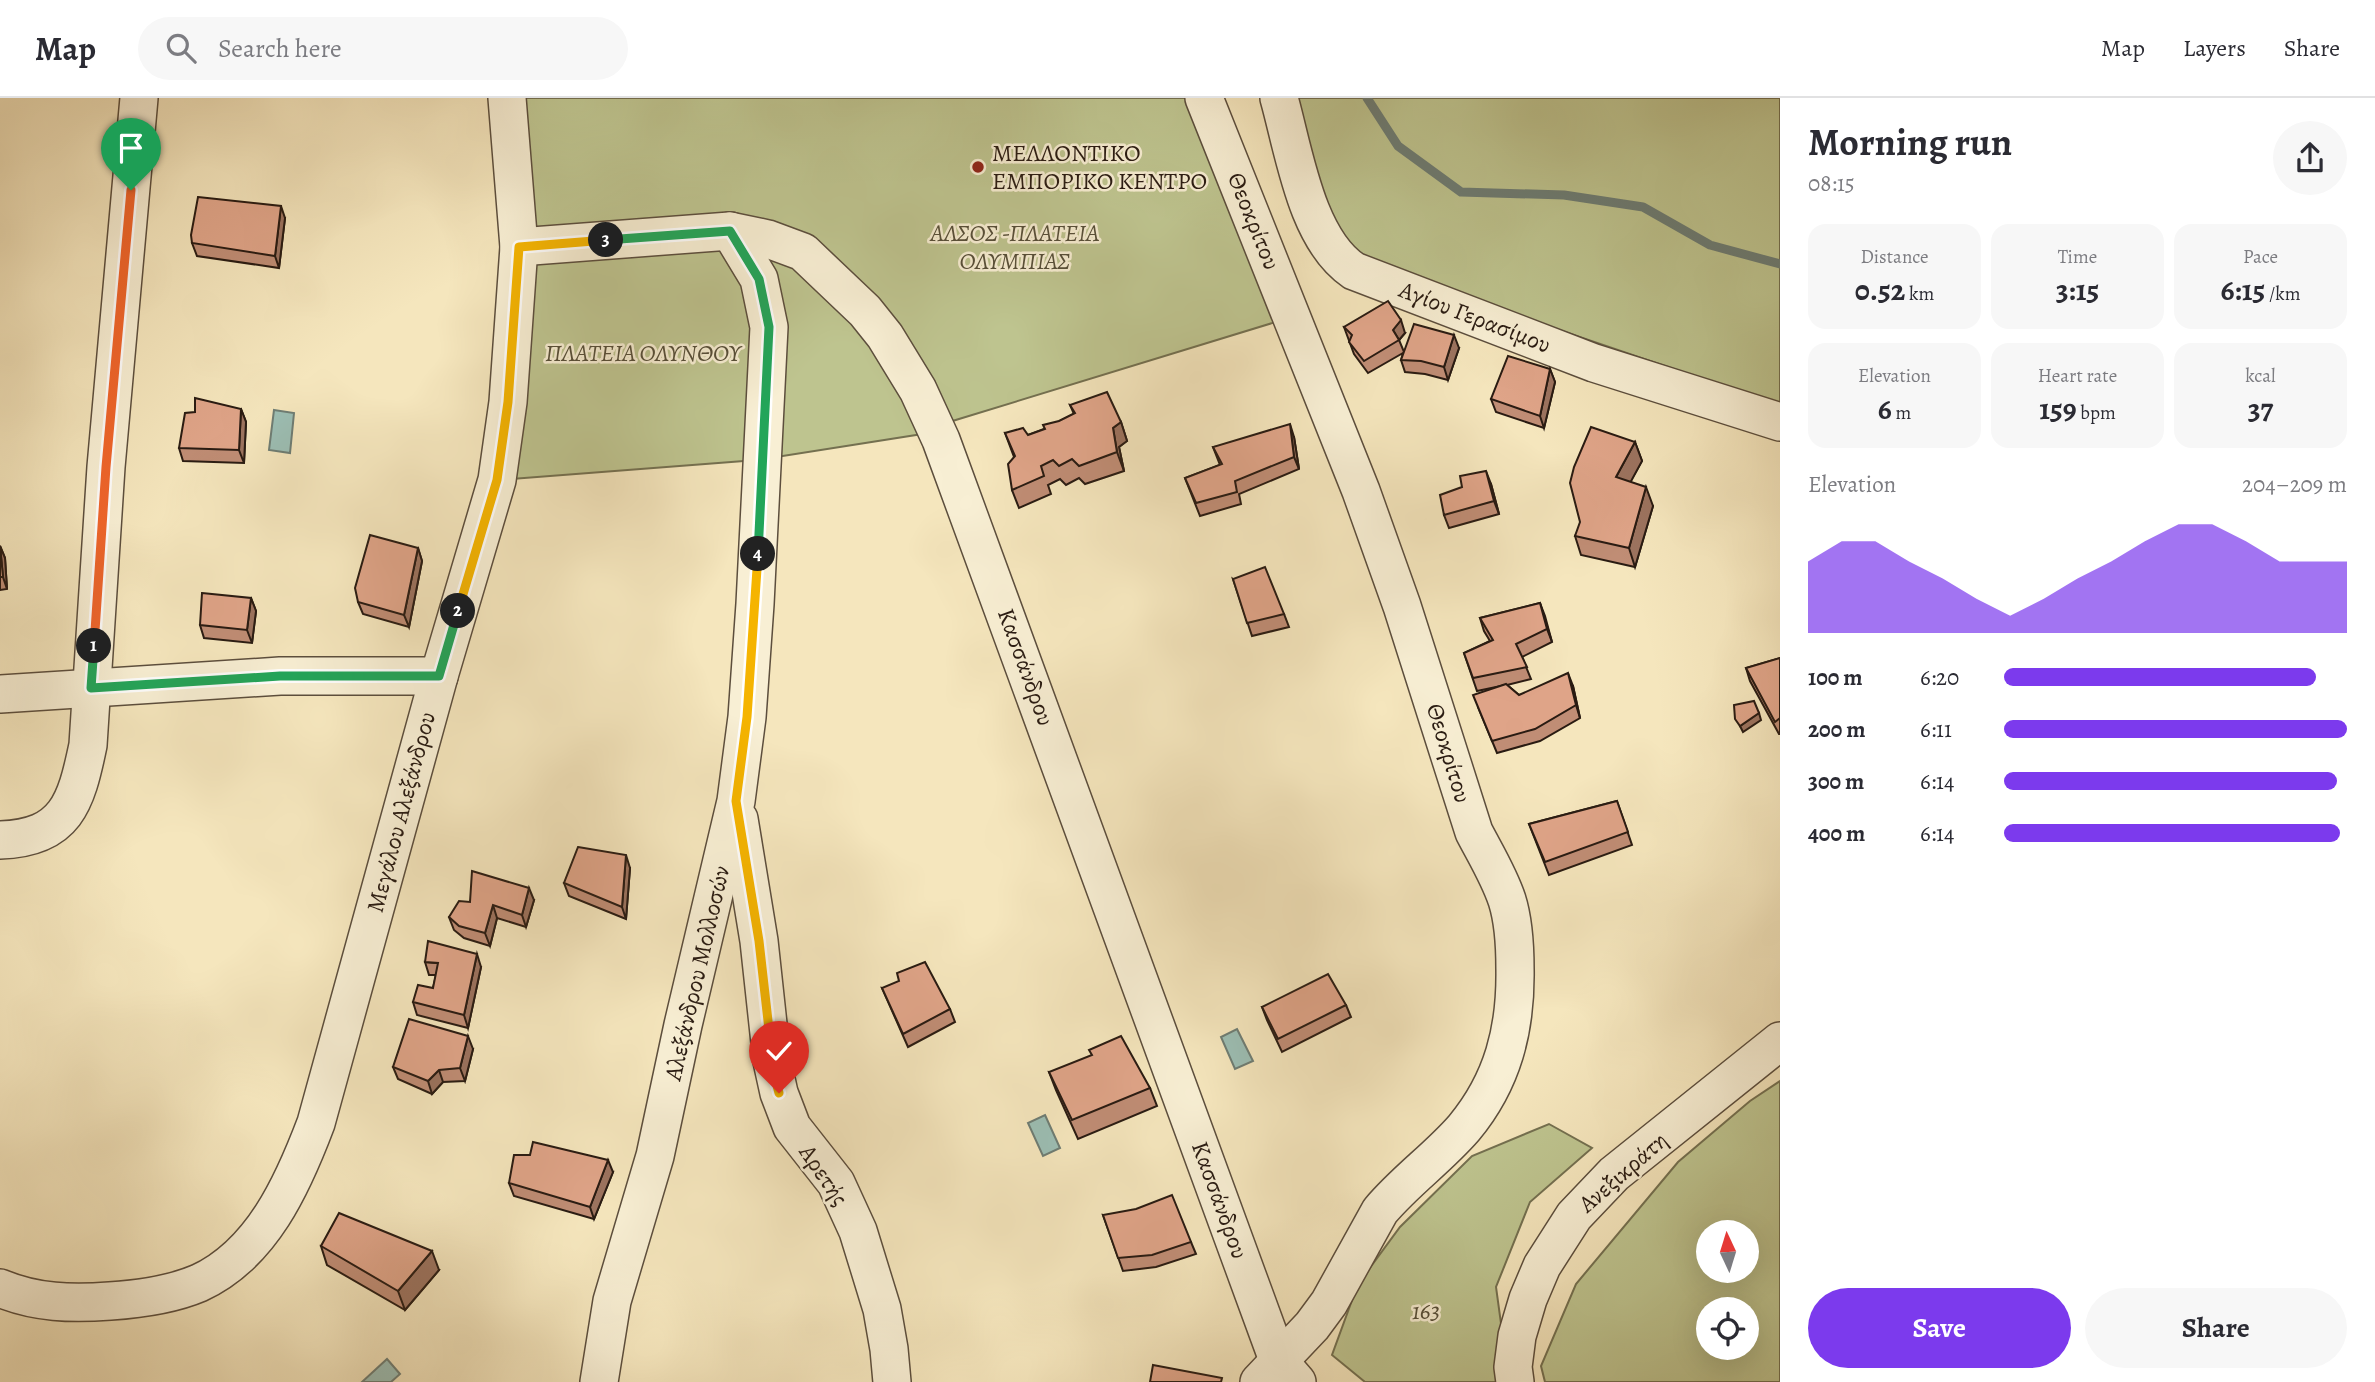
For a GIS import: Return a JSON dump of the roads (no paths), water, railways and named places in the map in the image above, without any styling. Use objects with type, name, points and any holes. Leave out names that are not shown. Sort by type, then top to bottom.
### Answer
[{"type":"street","points":[[0,840],[40,835],[52,828],[68,807],[80,777],[88,744],[106,467],[139,98]]},
{"type":"street","name":"Μεγάλου Αλεξάνδρου","points":[[0,1288],[29,1298],[65,1303],[138,1299],[172,1292],[197,1283],[224,1268],[238,1256],[270,1218],[292,1185],[316,1123],[439,676],[497,480],[508,402],[519,247],[507,98]]},
{"type":"street","name":"Θεοκρίτου","points":[[1204,98],[1366,503],[1474,832],[1507,901],[1514,946],[1515,992],[1512,1028],[1502,1065],[1488,1096],[1455,1138],[1385,1205],[1371,1225],[1329,1303],[1278,1375]]},
{"type":"street","name":"Αγίου Γερασίμου","points":[[1279,98],[1306,195],[1323,239],[1342,263],[1354,271],[1594,363],[1780,422]]},
{"type":"street","name":"Κασσάνδρου","points":[[519,247],[730,231],[768,239],[803,253],[865,311],[885,336],[930,413],[964,500],[1278,1375]]},
{"type":"street","name":"Αλεξάνδρου Μολλοσών","points":[[599,1382],[612,1301],[655,1156],[736,801],[747,717],[769,327],[759,279],[730,231]]},
{"type":"street","points":[[0,694],[280,676],[439,676]]},
{"type":"street","name":"Αρετής","points":[[736,801],[759,941],[774,1074],[779,1093],[792,1127],[829,1172],[858,1231],[882,1309],[892,1382]]},
{"type":"street","name":"Ανεξικράτη","points":[[1515,1382],[1513,1367],[1524,1308],[1542,1266],[1574,1216],[1614,1174],[1780,1041]]},
{"type":"water","points":[[274,410],[294,413],[290,453],[269,450]]},
{"type":"water","points":[[1237,1029],[1253,1061],[1235,1069],[1221,1037]]},
{"type":"water","points":[[1045,1115],[1060,1148],[1043,1156],[1028,1123]]},
{"type":"water","points":[[387,1359],[400,1374],[391,1382],[362,1382]]},
{"type":"waterway","points":[[1367,98],[1398,146],[1461,192],[1564,195],[1643,207],[1710,245],[1780,264]]},
{"type":"place","name":"ΜΕΛΛΟΝΤΙΚΟ ΕΜΠΟΡΙΚΟ ΚΕΝΤΡΟ","points":[[978,167]]},
{"type":"park label","name":"ΑΛΣΟΣ -ΠΛΑΤΕΙΑ ΟΛΥΜΠΙΑΣ","points":[[1015,247]]},
{"type":"park label","name":"ΠΛΑΤΕΙΑ ΟΛΥΝΘΟΥ","points":[[643,353]]},
{"type":"park label","name":"163","points":[[1426,1311]]}]
